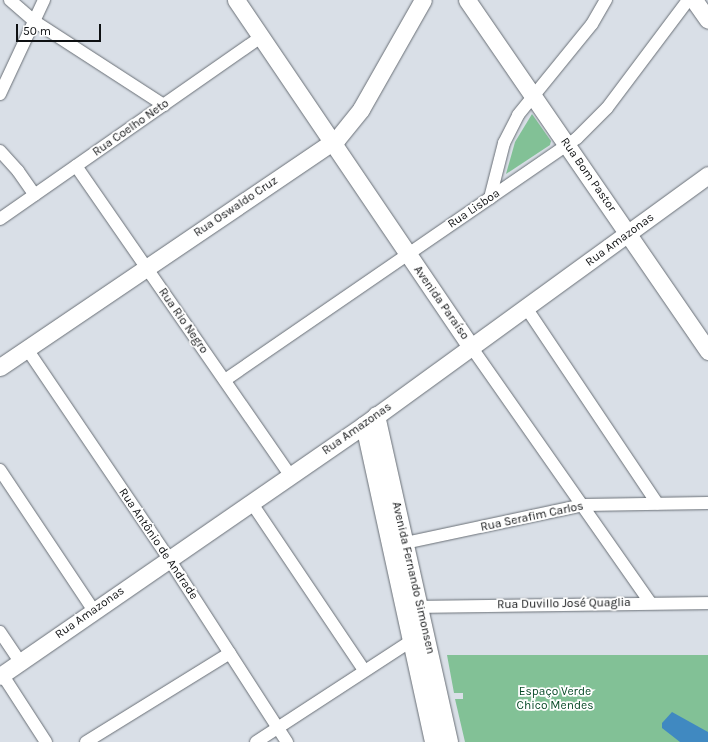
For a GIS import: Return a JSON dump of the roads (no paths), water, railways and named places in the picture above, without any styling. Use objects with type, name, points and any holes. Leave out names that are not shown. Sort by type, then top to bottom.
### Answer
[{"type":"main road","name":"Avenida Paraíso","points":[[236,0],[472,348]]},
{"type":"main road","name":"Rua Oswaldo Cruz","points":[[0,367],[333,142],[361,109],[423,0]]},
{"type":"main road","name":"Rua Bom Pastor","points":[[467,0],[534,95],[708,351]]},
{"type":"main road","points":[[694,0],[708,20]]},
{"type":"main road","name":"Rua Amazonas","points":[[1,675],[472,348],[708,175]]},
{"type":"main road","name":"Avenida Fernando Simonsen","points":[[370,420],[405,544],[449,742]]},
{"type":"main road","name":"Avenida Fernando Simonsen","points":[[370,420],[411,641],[433,742]]},
{"type":"street","points":[[10,0],[34,21],[164,105]]},
{"type":"street","points":[[0,94],[44,0]]},
{"type":"street","points":[[490,198],[510,129],[534,95],[592,24],[606,0]]},
{"type":"street","name":"Rua Lisboa","points":[[225,380],[568,145],[607,108],[688,0]]},
{"type":"street","name":"Rua Coelho Neto","points":[[0,219],[261,37]]},
{"type":"street","points":[[0,151],[18,171],[35,195]]},
{"type":"street","name":"Rua Rio Negro","points":[[76,166],[290,475]]},
{"type":"street","points":[[527,309],[657,503]]},
{"type":"street","name":"Avenida Paraíso","points":[[472,348],[584,505],[650,602]]},
{"type":"street","name":"Rua Antônio de Andrade","points":[[27,349],[169,559],[286,742]]},
{"type":"street","points":[[0,470],[94,611]]},
{"type":"street","points":[[251,502],[364,670]]},
{"type":"street","name":"Rua Serafim Carlos","points":[[405,544],[584,505],[708,503]]},
{"type":"street","name":"Rua Duvillo José Quaglia","points":[[419,607],[708,602]]},
{"type":"street","points":[[0,632],[20,662]]},
{"type":"street","points":[[256,742],[364,670],[411,641]]},
{"type":"street","points":[[86,742],[230,653]]},
{"type":"street","points":[[1,675],[46,742]]},
{"type":"water","points":[[672,712],[708,732],[708,742],[680,742],[662,728],[662,723]]},
{"type":"park label","name":"Espaço Verde Chico Mendes","points":[[555,699]]}]
